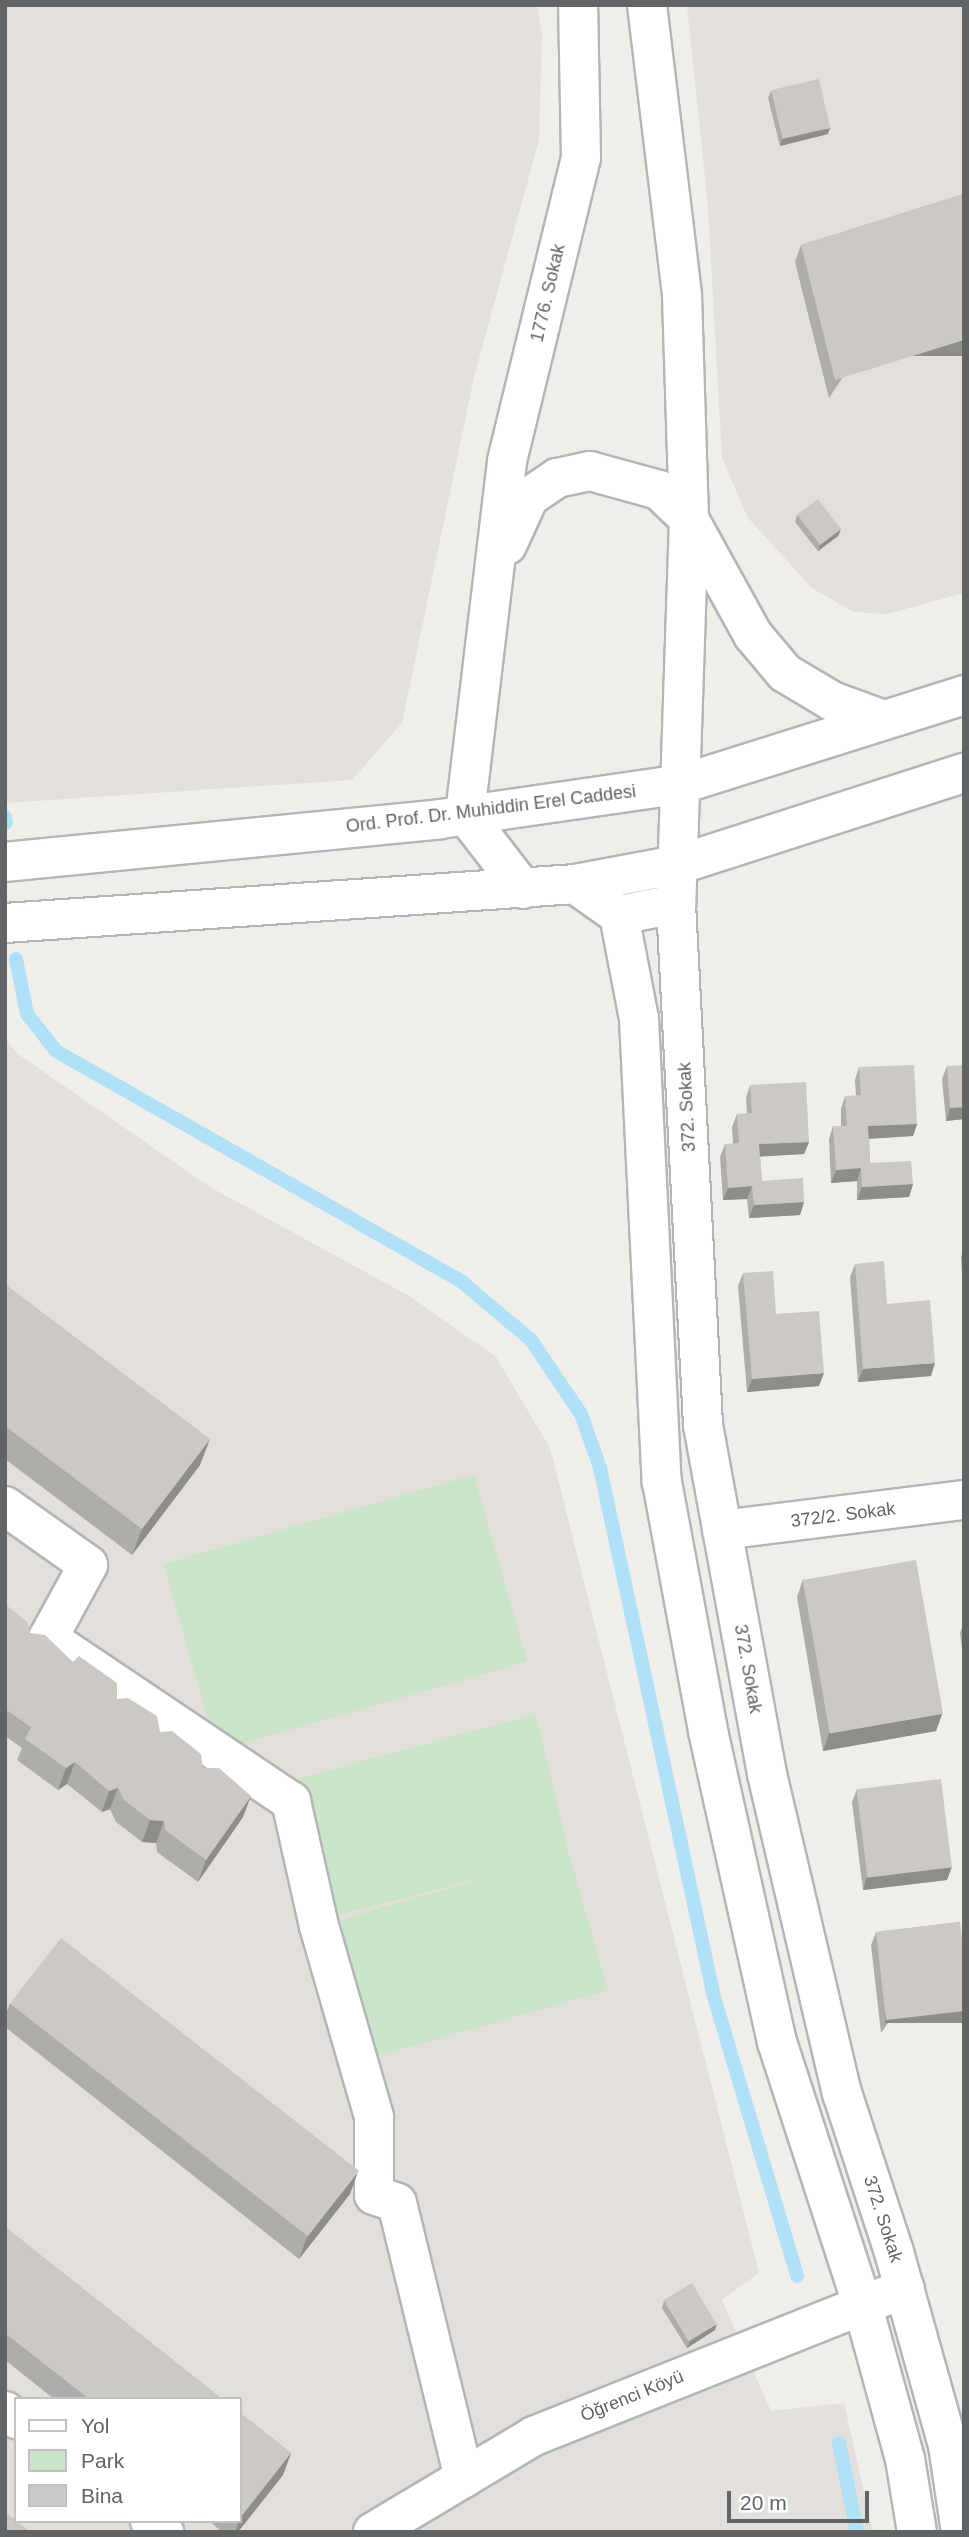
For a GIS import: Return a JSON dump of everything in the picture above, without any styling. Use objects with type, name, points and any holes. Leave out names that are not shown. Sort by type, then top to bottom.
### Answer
[{"type":"main road","name":"1776. Sokak","points":[[465,814],[490,580],[507,461],[581,158],[578,5]]},
{"type":"main road","name":"1776. Sokak","points":[[647,5],[682,296],[689,519],[682,784]]},
{"type":"main road","name":"1776. Sokak","points":[[490,580],[529,497],[557,478],[590,471],[620,477],[659,490],[689,519],[752,635],[785,673],[832,701],[881,719]]},
{"type":"main road","name":"Ord. Prof. Dr. Muhiddin Erel Caddesi","points":[[5,862],[465,814],[682,784],[964,695]]},
{"type":"main road","points":[[5,923],[575,884],[677,865],[964,773]]},
{"type":"main road","name":"372. Sokak","points":[[682,784],[676,904],[703,1424],[767,1774],[842,2093],[905,2288],[948,2445],[961,2532]]},
{"type":"main road","points":[[465,814],[523,889]]},
{"type":"main road","points":[[575,884],[619,915],[639,1018],[662,1482],[708,1731],[778,2042],[862,2303],[905,2459],[917,2532]]},
{"type":"main road","points":[[619,915],[676,904]]},
{"type":"main road","name":"372/2. Sokak","points":[[722,1530],[964,1500]]},
{"type":"main road","points":[[5,1506],[88,1565],[48,1638],[291,1801],[319,1926],[373,2117],[374,2195],[397,2203],[464,2478]]},
{"type":"main road","name":"Öğrenci Köyü","points":[[373,2532],[534,2436],[905,2288]]},
{"type":"shaded area","points":[[5,5],[537,5],[542,34],[539,140],[474,377],[402,723],[352,780],[5,803]]},
{"type":"shaded area","points":[[687,5],[964,5],[964,593],[887,614],[853,612],[812,588],[748,518],[722,458],[708,207]]},
{"type":"shaded area","points":[[5,1039],[18,1054],[210,1187],[409,1296],[496,1357],[550,1448],[759,2273],[722,2300],[771,2411],[844,2403],[873,2532],[5,2532]]},
{"type":"green space","points":[[474,1475],[527,1661],[217,1751],[164,1564]]},
{"type":"green space","points":[[536,1714],[569,1854],[608,1990],[357,2062],[319,1926],[519,1868],[331,1917],[297,1779]]},
{"type":"building","points":[[819,79],[830,128],[783,139],[771,90]]},
{"type":"building","points":[[964,194],[964,340],[835,380],[801,245]]},
{"type":"building","points":[[818,499],[841,529],[820,545],[797,515]]},
{"type":"building","points":[[914,1065],[917,1124],[868,1126],[870,1163],[911,1161],[913,1184],[862,1187],[861,1168],[836,1170],[833,1126],[847,1126],[845,1096],[861,1095],[859,1067]]},
{"type":"building","points":[[964,1065],[964,1107],[950,1108],[947,1066]]},
{"type":"building","points":[[806,1082],[809,1142],[759,1144],[762,1181],[803,1178],[804,1202],[754,1205],[752,1186],[728,1188],[725,1144],[739,1143],[737,1114],[752,1113],[750,1085]]},
{"type":"building","points":[[884,1261],[887,1304],[930,1300],[935,1363],[863,1369],[855,1264]]},
{"type":"building","points":[[773,1271],[776,1314],[819,1311],[824,1373],[752,1379],[743,1273]]},
{"type":"building","points":[[5,1284],[210,1439],[142,1529],[5,1426]]},
{"type":"building","points":[[916,1560],[943,1714],[830,1734],[803,1580]]},
{"type":"building","points":[[5,1604],[27,1622],[30,1633],[45,1635],[73,1662],[79,1656],[117,1683],[117,1699],[128,1698],[157,1716],[160,1732],[172,1731],[201,1754],[203,1768],[219,1768],[251,1796],[206,1860],[165,1830],[164,1821],[150,1820],[124,1800],[118,1788],[109,1791],[75,1762],[66,1768],[25,1739],[31,1727],[5,1709]]},
{"type":"building","points":[[941,1779],[952,1867],[867,1878],[857,1789]]},
{"type":"building","points":[[960,1922],[964,1956],[964,2011],[886,2020],[876,1932]]},
{"type":"building","points":[[61,1938],[359,2171],[308,2236],[10,2003]]},
{"type":"building","points":[[5,2227],[219,2397],[86,2397],[5,2333]]},
{"type":"building","points":[[692,2283],[717,2324],[688,2341],[664,2300]]},
{"type":"building","points":[[242,2415],[291,2453],[242,2515]]},
{"type":"building","points":[[5,2512],[14,2519],[14,2523],[19,2523],[31,2532],[5,2532]]},
{"type":"waterway","points":[[5,817],[6,823]]},
{"type":"waterway","points":[[16,959],[27,1014],[56,1051],[462,1282],[531,1340],[581,1414],[600,1468],[714,1997],[797,2276]]},
{"type":"waterway","points":[[839,2443],[857,2532]]}]
